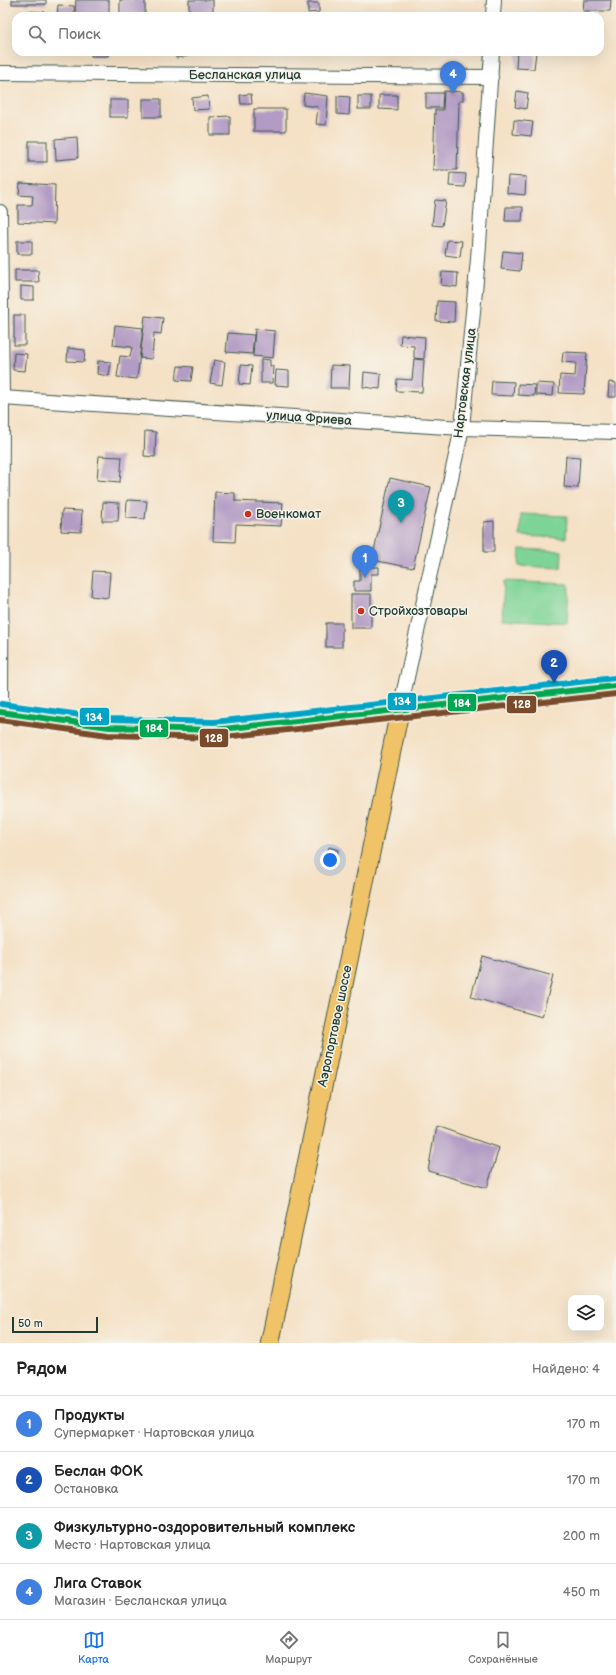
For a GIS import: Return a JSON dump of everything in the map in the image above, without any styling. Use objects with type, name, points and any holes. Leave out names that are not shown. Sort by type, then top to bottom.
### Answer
[{"type":"main road","points":[[0,712],[109,727],[214,730],[616,686]]},
{"type":"main road","name":"Аэропортовое шоссе","points":[[270,1343],[400,709]]},
{"type":"street","points":[[493,12],[494,0]]},
{"type":"street","name":"Нартовская улица","points":[[400,709],[462,428],[478,258],[492,56]]},
{"type":"street","name":"Бесланская улица","points":[[0,73],[490,77]]},
{"type":"street","points":[[0,212],[2,398],[0,712]]},
{"type":"street","name":"улица Фриева","points":[[2,398],[462,428],[616,432]]},
{"type":"green space","points":[[521,514],[567,516],[566,538],[520,536]]},
{"type":"green space","points":[[520,549],[562,551],[561,568],[519,566]]},
{"type":"green space","points":[[504,581],[569,584],[567,623],[502,619]]},
{"type":"building","points":[[12,0],[46,0],[46,4],[12,4]]},
{"type":"building","points":[[76,0],[109,0],[109,12],[75,12]]},
{"type":"building","points":[[120,0],[145,0],[145,12],[120,12]]},
{"type":"building","points":[[189,0],[213,0],[213,12],[189,12]]},
{"type":"building","points":[[584,0],[611,0],[610,11],[583,11]]},
{"type":"building","points":[[308,3],[319,3],[319,12],[308,12]]},
{"type":"building","points":[[58,5],[74,6],[74,12],[57,12]]},
{"type":"building","points":[[176,56],[189,56],[176,58]]},
{"type":"building","points":[[517,56],[536,56],[534,69],[516,68]]},
{"type":"building","points":[[444,91],[463,92],[463,101],[459,101],[457,170],[433,170],[435,110],[443,110]]},
{"type":"building","points":[[517,91],[528,93],[526,109],[515,107]]},
{"type":"building","points":[[304,93],[328,96],[326,125],[316,124],[318,107],[303,105]]},
{"type":"building","points":[[426,93],[443,93],[442,108],[426,108]]},
{"type":"building","points":[[251,94],[252,104],[241,104],[240,95]]},
{"type":"building","points":[[379,95],[397,95],[397,110],[379,109]]},
{"type":"building","points":[[208,96],[209,109],[193,110],[192,98]]},
{"type":"building","points":[[337,96],[350,97],[349,115],[337,114]]},
{"type":"building","points":[[358,96],[371,96],[371,109],[358,109]]},
{"type":"building","points":[[143,99],[161,99],[161,117],[143,117]]},
{"type":"building","points":[[110,100],[128,100],[128,117],[110,117]]},
{"type":"building","points":[[254,109],[286,109],[286,131],[254,131]]},
{"type":"building","points":[[230,116],[230,135],[210,135],[210,117]]},
{"type":"building","points":[[514,120],[533,122],[531,136],[513,134]]},
{"type":"building","points":[[77,137],[78,158],[56,160],[55,139]]},
{"type":"building","points":[[29,141],[47,141],[47,162],[29,162]]},
{"type":"building","points":[[450,173],[466,174],[465,187],[449,186]]},
{"type":"building","points":[[508,176],[526,177],[525,195],[507,193]]},
{"type":"building","points":[[20,183],[55,185],[54,224],[18,222],[18,205],[32,205],[33,196],[19,195]]},
{"type":"building","points":[[435,200],[446,201],[442,226],[432,225]]},
{"type":"building","points":[[506,207],[523,207],[522,221],[505,221]]},
{"type":"building","points":[[447,240],[462,241],[460,257],[445,255]]},
{"type":"building","points":[[17,241],[32,241],[32,254],[17,254]]},
{"type":"building","points":[[503,251],[522,253],[520,271],[501,269]]},
{"type":"building","points":[[15,270],[38,270],[39,282],[15,282]]},
{"type":"building","points":[[442,272],[458,273],[457,287],[441,285]]},
{"type":"building","points":[[21,286],[34,287],[34,300],[21,300]]},
{"type":"building","points":[[437,301],[455,302],[454,322],[436,321]]},
{"type":"building","points":[[14,315],[25,315],[25,345],[14,345]]},
{"type":"building","points":[[145,316],[163,318],[161,334],[154,333],[152,359],[140,358]]},
{"type":"building","points":[[115,325],[143,328],[137,379],[117,377],[120,356],[130,357],[132,347],[113,345]]},
{"type":"building","points":[[255,329],[275,331],[273,358],[253,356]]},
{"type":"building","points":[[228,333],[254,335],[252,354],[226,352]]},
{"type":"building","points":[[401,335],[425,337],[424,359],[414,358],[414,346],[400,345]]},
{"type":"building","points":[[68,348],[85,350],[84,362],[67,361]]},
{"type":"building","points":[[563,352],[587,353],[584,394],[559,393],[560,375],[575,376],[576,363],[562,362]]},
{"type":"building","points":[[14,353],[27,354],[25,371],[13,370]]},
{"type":"building","points":[[261,359],[270,360],[270,366],[273,366],[272,383],[261,383]]},
{"type":"building","points":[[414,359],[424,360],[422,392],[396,391],[397,379],[412,380]]},
{"type":"building","points":[[214,360],[225,362],[222,385],[210,383]]},
{"type":"building","points":[[98,361],[111,362],[109,376],[97,374]]},
{"type":"building","points":[[241,365],[252,366],[250,385],[239,384]]},
{"type":"building","points":[[331,365],[350,366],[349,388],[330,388]]},
{"type":"building","points":[[178,366],[193,367],[191,381],[176,380]]},
{"type":"building","points":[[276,370],[289,371],[289,386],[275,385]]},
{"type":"building","points":[[364,372],[381,374],[380,389],[363,387]]},
{"type":"building","points":[[492,381],[514,382],[513,396],[491,395]]},
{"type":"building","points":[[609,382],[616,383],[616,397],[608,397]]},
{"type":"building","points":[[536,383],[554,384],[553,396],[536,395]]},
{"type":"building","points":[[518,384],[535,385],[534,396],[518,395]]},
{"type":"building","points":[[145,431],[156,432],[155,457],[144,456]]},
{"type":"building","points":[[99,456],[122,457],[120,482],[97,480]]},
{"type":"building","points":[[566,456],[580,457],[578,488],[564,487]]},
{"type":"building","points":[[390,478],[431,487],[413,568],[372,560]]},
{"type":"building","name":"Военкомат","points":[[215,492],[235,493],[235,501],[283,503],[281,526],[236,524],[235,542],[213,541]]},
{"type":"building","points":[[127,500],[147,501],[145,519],[126,518]]},
{"type":"building","points":[[103,502],[119,503],[118,521],[102,521]]},
{"type":"building","points":[[62,510],[82,511],[81,532],[61,531]]},
{"type":"building","points":[[494,521],[494,552],[484,552],[484,522]]},
{"type":"building","points":[[360,567],[379,567],[379,574],[371,574],[371,591],[354,591],[354,581],[360,581]]},
{"type":"building","points":[[93,571],[110,572],[108,598],[91,596]]},
{"type":"building","name":"Стройхозтовары","points":[[351,594],[371,594],[371,628],[351,628]]},
{"type":"building","points":[[326,623],[342,623],[342,647],[326,647]]},
{"type":"building","points":[[329,847],[338,850],[334,864],[324,861]]},
{"type":"building","points":[[482,956],[553,976],[542,1017],[471,997]]},
{"type":"building","points":[[436,1126],[499,1148],[487,1188],[428,1171]]},
{"type":"transit line","name":"134","points":[[1,704],[110,719],[214,722],[615,678]]},
{"type":"transit line","name":"184","points":[[0,712],[109,727],[214,730],[616,686]]},
{"type":"transit line","name":"128","points":[[0,720],[108,735],[215,738],[616,694]]},
{"type":"place","name":"Лига Ставок","points":[[453,94]]},
{"type":"place","name":"Военкомат","points":[[248,514]]},
{"type":"place","name":"Физкультурно-оздоровительный комплекс","points":[[401,523]]},
{"type":"place","name":"Продукты","points":[[365,578]]},
{"type":"place","name":"Стройхозтовары","points":[[361,611]]},
{"type":"place","name":"Беслан ФОК","points":[[554,683]]}]
